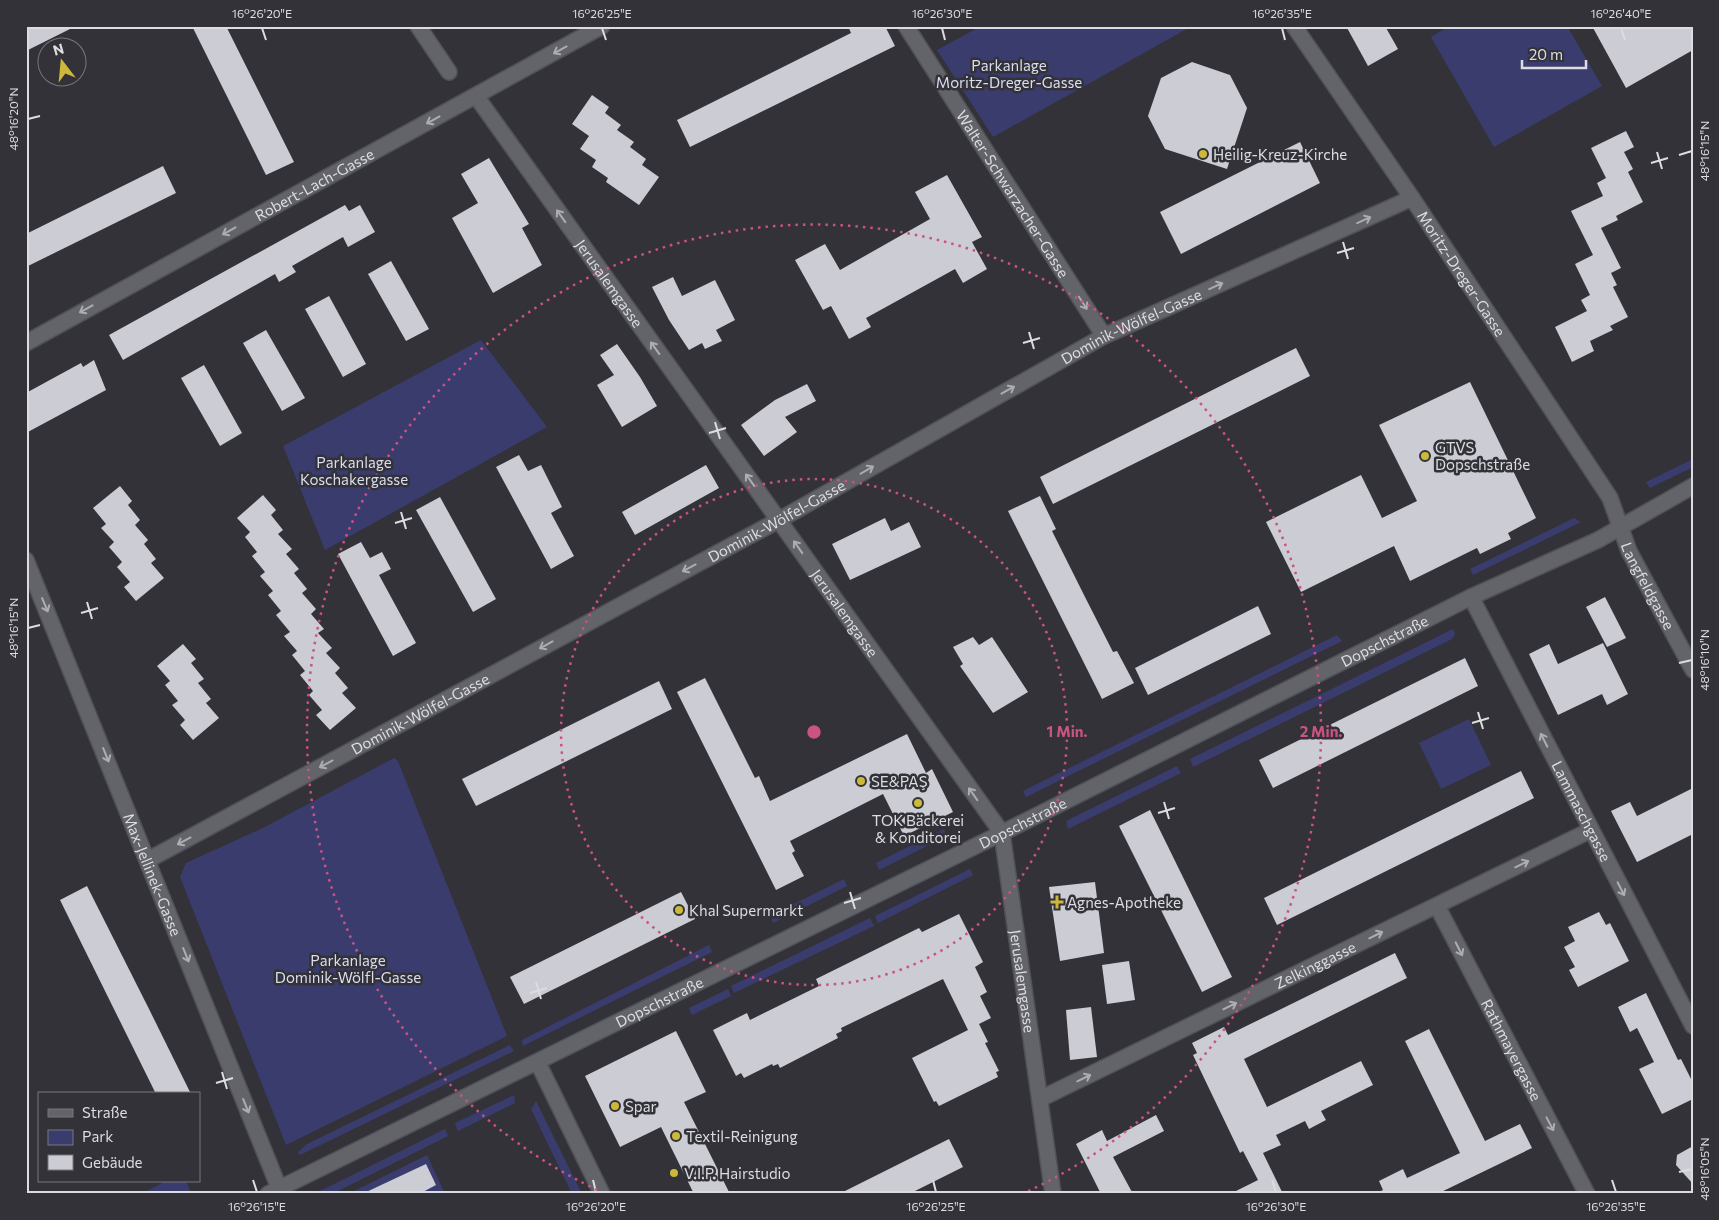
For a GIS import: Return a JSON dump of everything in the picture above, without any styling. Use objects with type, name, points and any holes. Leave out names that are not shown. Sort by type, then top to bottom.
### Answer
[{"type":"street","points":[[418,26],[449,72]]},
{"type":"street","name":"Robert-Lach-Gasse","points":[[26,342],[602,26]]},
{"type":"street","name":"Walter-Schwarzacher-Gasse","points":[[906,26],[1104,336]]},
{"type":"street","name":"Moritz-Dreger-Gasse","points":[[1294,26],[1412,198],[1610,498],[1621,526]]},
{"type":"street","name":"Jerusalemgasse","points":[[476,96],[1002,834],[1053,1194]]},
{"type":"street","name":"Dominik-Wölfel-Gasse","points":[[148,860],[779,520],[1104,336],[1412,198]]},
{"type":"street","name":"Dopschstraße","points":[[274,1191],[1002,834],[1471,597],[1598,540],[1693,486]]},
{"type":"street","name":"Langfeldgasse","points":[[1621,526],[1630,551],[1693,670]]},
{"type":"street","name":"Max-Jellinek-Gasse","points":[[26,560],[148,860],[274,1191]]},
{"type":"street","name":"Lammaschgasse","points":[[1471,597],[1693,1026]]},
{"type":"street","name":"Zelkinggasse","points":[[1040,1099],[1591,830]]},
{"type":"street","name":"Rathmayergasse","points":[[1437,906],[1587,1194]]},
{"type":"street","points":[[538,1062],[602,1194]]},
{"type":"green space","name":"Parkanlage Moritz-Dreger-Gasse","points":[[981,26],[1192,26],[993,137],[937,50]]},
{"type":"green space","points":[[1449,26],[1567,26],[1602,86],[1494,147],[1431,37]]},
{"type":"green space","name":"Parkanlage Koschakergasse","points":[[481,340],[547,427],[325,550],[283,446]]},
{"type":"green space","points":[[1693,459],[1693,467],[1650,488],[1646,482]]},
{"type":"green space","points":[[1574,518],[1581,522],[1473,575],[1470,569]]},
{"type":"green space","points":[[1453,629],[1455,634],[1452,639],[1193,767],[1190,759]]},
{"type":"green space","points":[[1337,635],[1342,641],[1026,797],[1023,791]]},
{"type":"green space","points":[[1469,719],[1491,765],[1441,789],[1419,743]]},
{"type":"green space","name":"Parkanlage Dominik-Wölfl-Gasse","points":[[394,758],[398,761],[507,1036],[286,1145],[180,877],[186,863],[265,827]]},
{"type":"green space","points":[[1177,766],[1181,773],[1068,829],[1066,821]]},
{"type":"green space","points":[[944,829],[947,836],[879,870],[876,863]]},
{"type":"green space","points":[[970,869],[973,875],[878,923],[875,916]]},
{"type":"green space","points":[[844,879],[847,886],[773,923],[770,916]]},
{"type":"green space","points":[[870,918],[874,926],[734,993],[731,986]]},
{"type":"green space","points":[[709,945],[712,952],[523,1046],[522,1040]]},
{"type":"green space","points":[[728,989],[731,996],[692,1015],[689,1008]]},
{"type":"green space","points":[[510,1045],[514,1051],[300,1155],[298,1152],[307,1144]]},
{"type":"green space","points":[[514,1095],[515,1103],[458,1131],[455,1123]]},
{"type":"green space","points":[[536,1101],[582,1194],[572,1194],[531,1109]]},
{"type":"green space","points":[[445,1129],[448,1136],[332,1194],[314,1194]]},
{"type":"green space","points":[[427,1155],[445,1194],[348,1194]]},
{"type":"green space","points":[[164,1182],[186,1182],[191,1193],[141,1194]]},
{"type":"building","points":[[26,26],[76,26],[52,38],[38,38],[38,45],[26,51]]},
{"type":"building","points":[[192,26],[226,26],[294,162],[266,175]]},
{"type":"building","points":[[848,26],[885,26],[895,46],[690,147],[677,120],[851,33]]},
{"type":"building","points":[[1346,26],[1385,26],[1398,49],[1368,66]]},
{"type":"building","points":[[1592,26],[1693,26],[1693,50],[1626,88]]},
{"type":"building","points":[[1192,62],[1230,75],[1247,108],[1227,169],[1165,149],[1148,116],[1161,78]]},
{"type":"building","points":[[592,95],[609,107],[605,113],[621,125],[617,130],[634,142],[630,147],[646,159],[642,165],[659,177],[639,205],[606,182],[608,178],[592,167],[596,160],[580,149],[589,136],[572,124]]},
{"type":"building","points":[[1626,131],[1634,147],[1624,152],[1633,169],[1628,172],[1643,202],[1616,216],[1618,220],[1601,228],[1621,268],[1611,273],[1617,285],[1613,287],[1628,317],[1610,326],[1613,330],[1590,341],[1594,351],[1572,362],[1555,327],[1587,311],[1581,300],[1590,295],[1575,264],[1593,255],[1571,211],[1603,196],[1597,183],[1606,178],[1591,148]]},
{"type":"building","points":[[1300,142],[1320,183],[1181,254],[1160,212]]},
{"type":"building","points":[[489,158],[529,224],[522,228],[542,265],[493,293],[452,218],[478,203],[461,174]]},
{"type":"building","points":[[163,166],[176,193],[26,267],[26,234]]},
{"type":"building","points":[[947,175],[982,237],[972,242],[987,269],[963,283],[955,269],[866,318],[871,327],[849,339],[831,306],[823,310],[795,260],[825,244],[840,270],[930,219],[915,192]]},
{"type":"building","points":[[345,205],[349,211],[360,205],[375,232],[348,247],[343,237],[292,266],[296,272],[279,282],[275,274],[123,360],[109,335]]},
{"type":"building","points":[[391,261],[429,329],[406,341],[368,274]]},
{"type":"building","points":[[673,277],[682,296],[715,280],[735,320],[716,330],[722,341],[705,349],[702,343],[689,350],[669,320],[652,287]]},
{"type":"building","points":[[329,296],[366,364],[343,377],[305,309]]},
{"type":"building","points":[[266,330],[305,398],[282,411],[243,343]]},
{"type":"building","points":[[617,344],[657,406],[622,427],[597,385],[614,375],[600,355]]},
{"type":"building","points":[[1296,348],[1310,376],[1053,504],[1040,477]]},
{"type":"building","points":[[94,360],[106,390],[26,433],[26,393],[81,363],[83,367]]},
{"type":"building","points":[[204,365],[242,433],[220,446],[181,378]]},
{"type":"building","points":[[1470,382],[1536,518],[1508,533],[1511,539],[1480,554],[1477,548],[1410,581],[1394,546],[1301,592],[1266,522],[1361,475],[1382,518],[1417,501],[1379,425]]},
{"type":"building","points":[[807,384],[816,401],[785,417],[797,432],[764,456],[741,425],[775,400]]},
{"type":"building","points":[[519,455],[528,471],[541,465],[562,507],[551,513],[574,556],[551,569],[496,467]]},
{"type":"building","points":[[706,465],[719,488],[635,535],[622,512]]},
{"type":"building","points":[[120,486],[132,501],[128,505],[140,520],[135,525],[148,540],[144,544],[156,559],[151,563],[164,578],[136,601],[124,587],[130,582],[117,567],[122,562],[109,547],[114,542],[101,528],[106,524],[93,508]]},
{"type":"building","points":[[263,495],[276,510],[271,515],[283,530],[278,534],[292,549],[286,554],[299,569],[294,573],[307,589],[302,593],[316,609],[311,614],[324,629],[318,633],[332,648],[326,653],[340,668],[335,673],[348,688],[342,693],[356,708],[330,730],[316,715],[322,710],[309,695],[313,691],[300,675],[305,671],[292,655],[297,651],[284,636],[290,632],[276,615],[281,611],[268,595],[273,591],[260,576],[265,572],[252,556],[257,552],[245,537],[250,532],[237,518]]},
{"type":"building","points":[[1040,496],[1056,529],[1052,531],[1085,597],[1113,652],[1117,651],[1134,683],[1102,699],[1008,511]]},
{"type":"building","points":[[440,497],[496,599],[473,612],[416,510]]},
{"type":"building","points":[[885,518],[891,531],[909,522],[921,547],[850,580],[832,544]]},
{"type":"building","points":[[361,542],[370,558],[382,552],[391,569],[379,575],[416,643],[393,656],[338,554]]},
{"type":"building","points":[[1605,597],[1626,638],[1607,647],[1586,607]]},
{"type":"building","points":[[1258,606],[1271,634],[1148,695],[1135,668]]},
{"type":"building","points":[[973,637],[979,645],[992,637],[1028,692],[993,713],[960,666],[963,664],[953,647]]},
{"type":"building","points":[[1603,643],[1628,694],[1607,705],[1602,694],[1558,715],[1529,654],[1549,644],[1558,664]]},
{"type":"building","points":[[183,644],[196,659],[191,663],[204,679],[198,683],[211,699],[206,703],[219,718],[193,740],[180,725],[185,720],[172,705],[178,701],[165,685],[170,681],[157,666]]},
{"type":"building","points":[[1465,658],[1478,686],[1273,788],[1259,760]]},
{"type":"building","points":[[705,678],[755,778],[759,776],[770,801],[907,734],[926,773],[932,769],[953,812],[904,836],[883,794],[790,841],[795,851],[792,853],[804,876],[776,890],[677,692]]},
{"type":"building","points":[[659,681],[672,709],[476,806],[462,779]]},
{"type":"building","points":[[1521,771],[1534,798],[1277,925],[1264,898]]},
{"type":"building","points":[[1693,788],[1693,834],[1637,862],[1611,811],[1630,802],[1637,816]]},
{"type":"building","points":[[1150,810],[1232,977],[1202,992],[1119,826]]},
{"type":"building","points":[[1095,882],[1104,953],[1060,961],[1049,887]]},
{"type":"building","points":[[87,886],[190,1092],[155,1092],[60,900]]},
{"type":"building","points":[[681,892],[695,919],[524,1004],[510,977]]},
{"type":"building","points":[[1599,912],[1606,925],[1610,923],[1629,961],[1578,987],[1569,970],[1575,967],[1564,947],[1575,941],[1568,927]]},
{"type":"building","points":[[959,914],[983,962],[975,967],[987,992],[980,996],[991,1018],[979,1024],[988,1042],[985,1043],[999,1071],[996,1072],[998,1077],[939,1106],[936,1101],[934,1102],[912,1058],[968,1030],[943,979],[841,1028],[842,1031],[836,1034],[838,1038],[780,1068],[778,1064],[773,1066],[772,1064],[744,1078],[741,1073],[736,1076],[713,1030],[747,1013],[750,1020],[819,986],[816,979],[919,928],[922,932]]},
{"type":"building","points":[[1395,953],[1407,978],[1244,1059],[1267,1107],[1361,1061],[1373,1085],[1321,1111],[1326,1120],[1309,1129],[1305,1121],[1276,1135],[1281,1145],[1263,1153],[1283,1194],[1230,1194],[1258,1180],[1243,1151],[1240,1153],[1193,1055],[1197,1053],[1192,1043],[1224,1027],[1228,1035]]},
{"type":"building","points":[[1129,961],[1135,1000],[1107,1004],[1102,965]]},
{"type":"building","points":[[1646,993],[1678,1060],[1681,1059],[1693,1083],[1693,1099],[1662,1114],[1639,1069],[1654,1062],[1637,1028],[1630,1032],[1618,1007]]},
{"type":"building","points":[[1091,1007],[1097,1057],[1070,1060],[1066,1010]]},
{"type":"building","points":[[1429,1029],[1485,1141],[1520,1124],[1532,1148],[1437,1194],[1375,1194],[1383,1190],[1379,1181],[1403,1169],[1407,1178],[1460,1153],[1405,1041]]},
{"type":"building","points":[[676,1031],[706,1092],[684,1102],[730,1194],[694,1194],[661,1127],[620,1147],[585,1076]]},
{"type":"building","points":[[1156,1115],[1164,1131],[1113,1157],[1133,1194],[1101,1194],[1076,1144],[1102,1130],[1107,1141]]},
{"type":"building","points":[[949,1139],[963,1167],[909,1194],[839,1194]]},
{"type":"building","points":[[1693,1146],[1693,1184],[1676,1165],[1677,1155]]},
{"type":"building","points":[[426,1164],[436,1185],[419,1194],[362,1194]]},
{"type":"place","name":"Heilig-Kreuz-Kirche","points":[[1203,154]]},
{"type":"place","name":"GTVS Dopschstraße","points":[[1425,456]]},
{"type":"place","name":"SE&PAŞ","points":[[861,781]]},
{"type":"place","name":"TOK Bäckerei & Konditorei","points":[[918,803]]},
{"type":"place","name":"Agnes-Apotheke","points":[[1057,902]]},
{"type":"place","name":"Khal Supermarkt","points":[[679,910]]},
{"type":"place","name":"Spar","points":[[615,1106]]},
{"type":"place","name":"Textil-Reinigung","points":[[676,1136]]},
{"type":"place","name":"V.I.P. Hairstudio","points":[[674,1173]]}]
